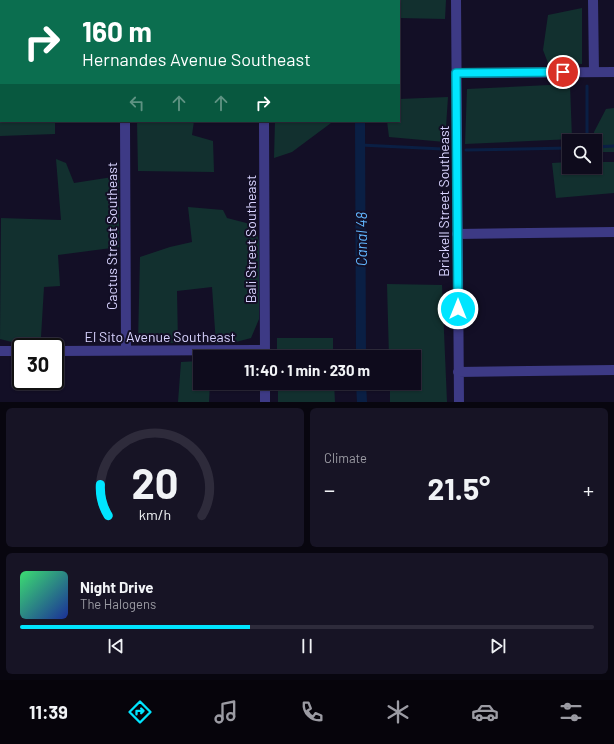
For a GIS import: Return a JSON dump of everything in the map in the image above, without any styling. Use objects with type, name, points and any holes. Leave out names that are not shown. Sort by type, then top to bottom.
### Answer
[{"type":"street","name":"Brickell Street Southeast","points":[[456,0],[459,402]]},
{"type":"street","points":[[594,0],[594,72]]},
{"type":"street","points":[[456,73],[614,72]]},
{"type":"street","name":"Cactus Street Southeast","points":[[125,122],[126,350]]},
{"type":"street","name":"Bali Street Southeast","points":[[264,122],[265,350]]},
{"type":"street","points":[[457,234],[614,232]]},
{"type":"street","points":[[0,351],[12,351]]},
{"type":"street","name":"El Sito Avenue Southeast","points":[[64,351],[193,351]]},
{"type":"street","points":[[458,372],[614,370]]},
{"type":"street","points":[[265,390],[265,402]]},
{"type":"green space","points":[[400,0],[446,0],[445,19],[400,18]]},
{"type":"green space","points":[[582,8],[582,64],[548,63],[543,50],[548,15]]},
{"type":"green space","points":[[570,84],[572,134],[562,134],[562,139],[465,144],[467,89]]},
{"type":"green space","points":[[448,97],[445,142],[389,137],[387,122],[400,122],[400,99]]},
{"type":"green space","points":[[614,108],[614,152],[602,152],[602,134],[594,134],[606,109]]},
{"type":"green space","points":[[0,122],[55,122],[55,134],[0,136]]},
{"type":"green space","points":[[137,122],[194,122],[192,135],[213,141],[214,172],[138,171]]},
{"type":"green space","points":[[275,122],[331,122],[292,152],[274,158]]},
{"type":"green space","points":[[56,159],[66,163],[74,183],[119,176],[119,247],[58,255],[60,286],[44,287],[41,337],[12,338],[12,342],[0,339],[1,218],[61,220]]},
{"type":"green space","points":[[562,162],[562,174],[602,174],[602,162],[614,162],[614,193],[556,198],[552,163]]},
{"type":"green space","points":[[188,207],[223,210],[227,218],[254,225],[259,241],[259,319],[251,338],[236,342],[216,344],[212,287],[177,291],[178,343],[138,342],[140,257],[170,247],[192,242]]},
{"type":"green space","points":[[387,284],[442,285],[447,402],[390,402],[390,390],[421,390],[421,350],[389,350]]},
{"type":"green space","points":[[277,338],[333,338],[333,350],[277,350]]},
{"type":"green space","points":[[193,361],[193,390],[210,390],[209,402],[178,402],[181,362]]},
{"type":"green space","points":[[278,390],[334,390],[335,402],[278,402]]},
{"type":"waterway","points":[[587,86],[587,134]]},
{"type":"waterway","name":"Canal 48","points":[[360,122],[361,350]]},
{"type":"waterway","points":[[360,145],[443,149]]},
{"type":"waterway","points":[[602,147],[614,146]]},
{"type":"waterway","points":[[466,150],[562,148]]},
{"type":"waterway","name":"Canal 48","points":[[361,390],[362,402]]},
{"type":"route","points":[[458,309],[456,73],[563,72]]}]
